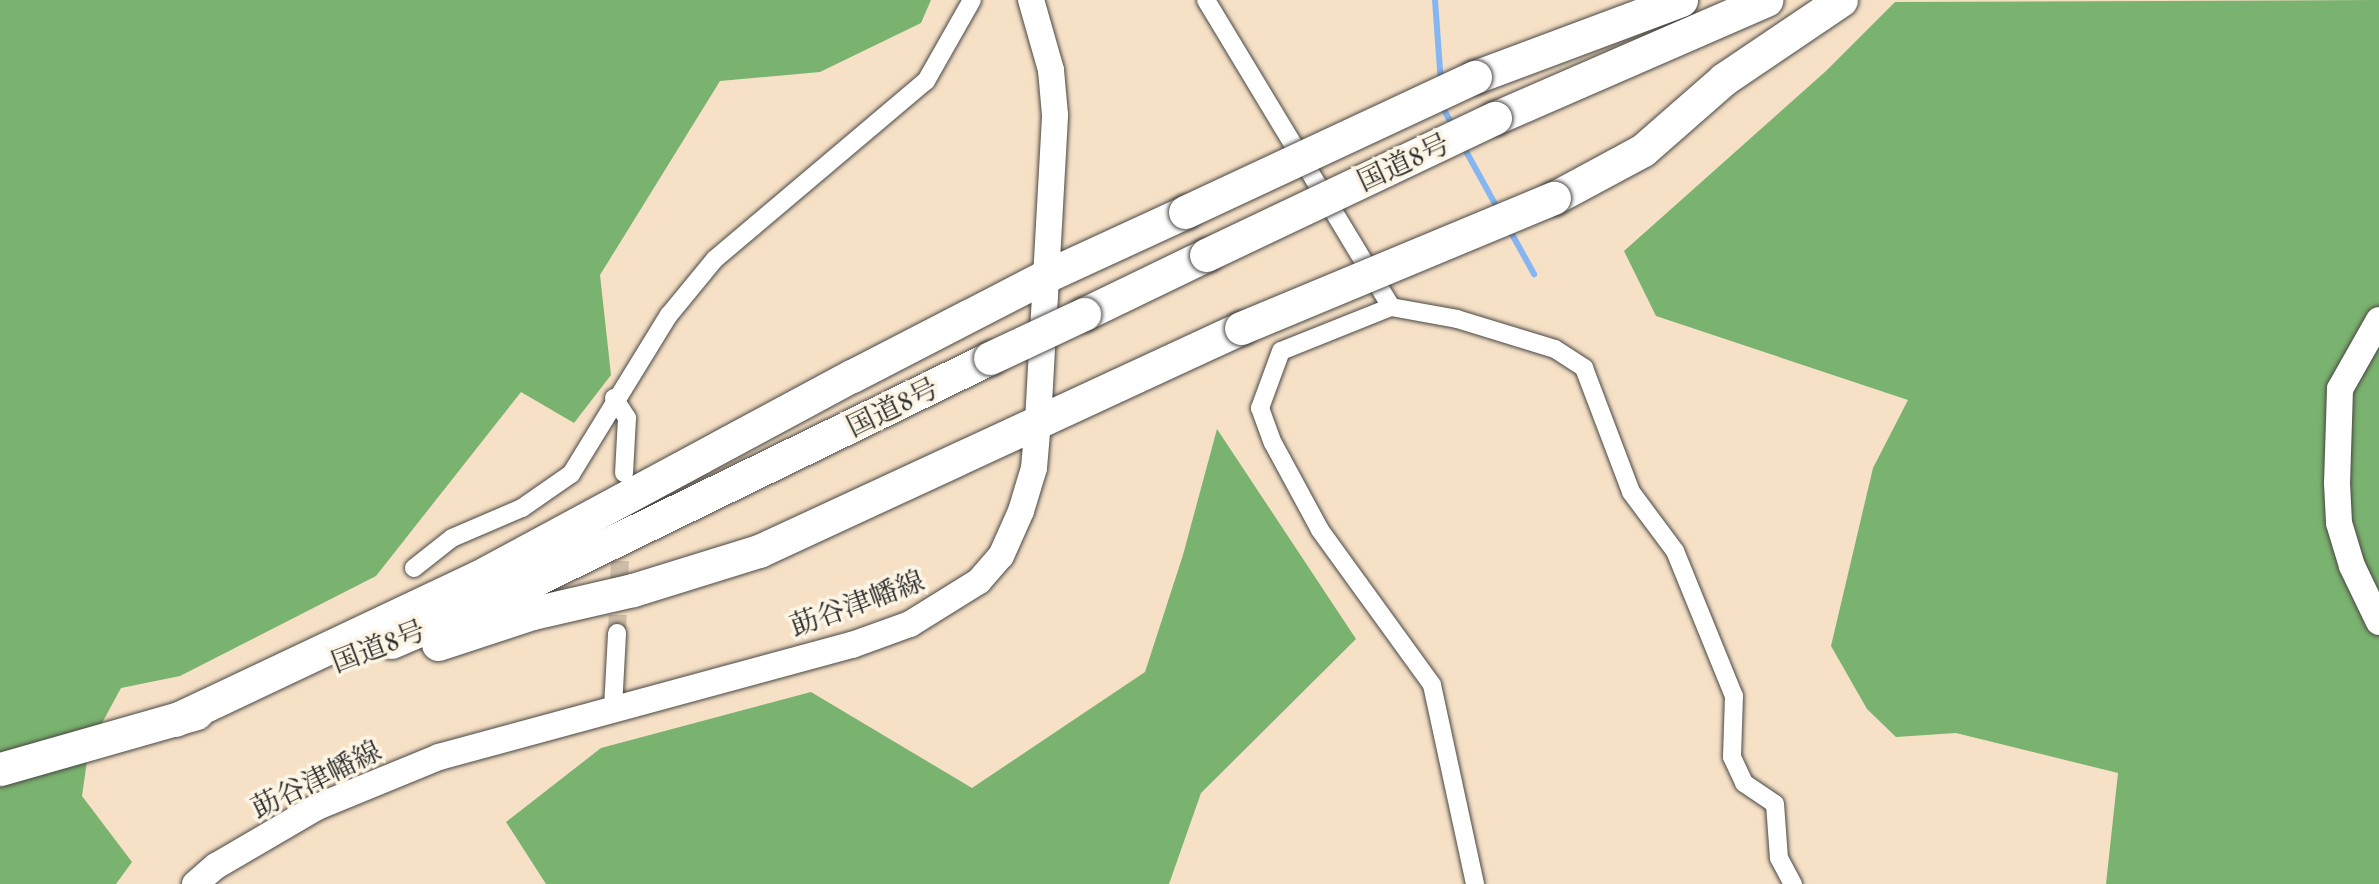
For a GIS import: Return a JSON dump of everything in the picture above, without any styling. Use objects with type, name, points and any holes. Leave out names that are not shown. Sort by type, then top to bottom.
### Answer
[{"type":"highway","points":[[175,720],[478,577],[1046,276],[1475,77],[1681,0]]},
{"type":"highway","name":"国道8号","points":[[0,769],[175,720],[369,650],[526,584],[990,358],[1495,118],[1766,0]]},
{"type":"highway","points":[[369,650],[408,654],[533,613],[633,590],[759,551],[1241,328],[1554,198],[1643,150],[1724,79],[1841,0]]},
{"type":"main road","name":"莇谷津幡線","points":[[195,884],[216,866],[317,807],[439,757],[852,645],[910,624],[958,598],[979,581],[1006,544],[1034,468],[1055,114],[1051,71],[1031,0]]},
{"type":"main road","points":[[2379,320],[2340,389],[2337,483],[2339,523],[2352,566],[2379,622]]},
{"type":"street","points":[[414,568],[452,538],[522,508],[571,474],[614,398],[668,315],[715,259],[926,81],[972,0]]},
{"type":"street","points":[[1206,0],[1391,307]]},
{"type":"street","points":[[1475,884],[1432,685],[1320,530],[1273,443],[1260,408],[1281,351],[1391,307],[1457,318],[1555,349],[1584,368],[1631,492],[1675,551],[1734,696],[1732,757],[1744,783],[1775,804],[1779,858],[1793,884]]},
{"type":"street","points":[[614,398],[626,418],[624,473]]},
{"type":"street","points":[[613,708],[617,633]]},
{"type":"green space","points":[[0,0],[931,0],[921,23],[820,72],[720,81],[600,275],[611,375],[574,423],[521,392],[376,576],[180,676],[121,688],[89,747],[82,796],[132,862],[116,884],[0,884]]},
{"type":"green space","points":[[2379,0],[2379,884],[2106,884],[2118,773],[1956,733],[1896,737],[1867,709],[1831,646],[1873,468],[1908,400],[1656,316],[1624,251],[1826,71],[1895,2]]},
{"type":"green space","points":[[1217,429],[1356,639],[1201,793],[1169,884],[546,884],[506,822],[601,748],[811,692],[972,788],[1145,672],[1183,555]]},
{"type":"waterway","points":[[1435,0],[1441,83]]},
{"type":"waterway","points":[[1441,104],[1454,128]]},
{"type":"waterway","points":[[1462,144],[1499,211]]},
{"type":"waterway","points":[[1508,227],[1534,274]]},
{"type":"tunnel","points":[[617,633],[621,532]]}]
